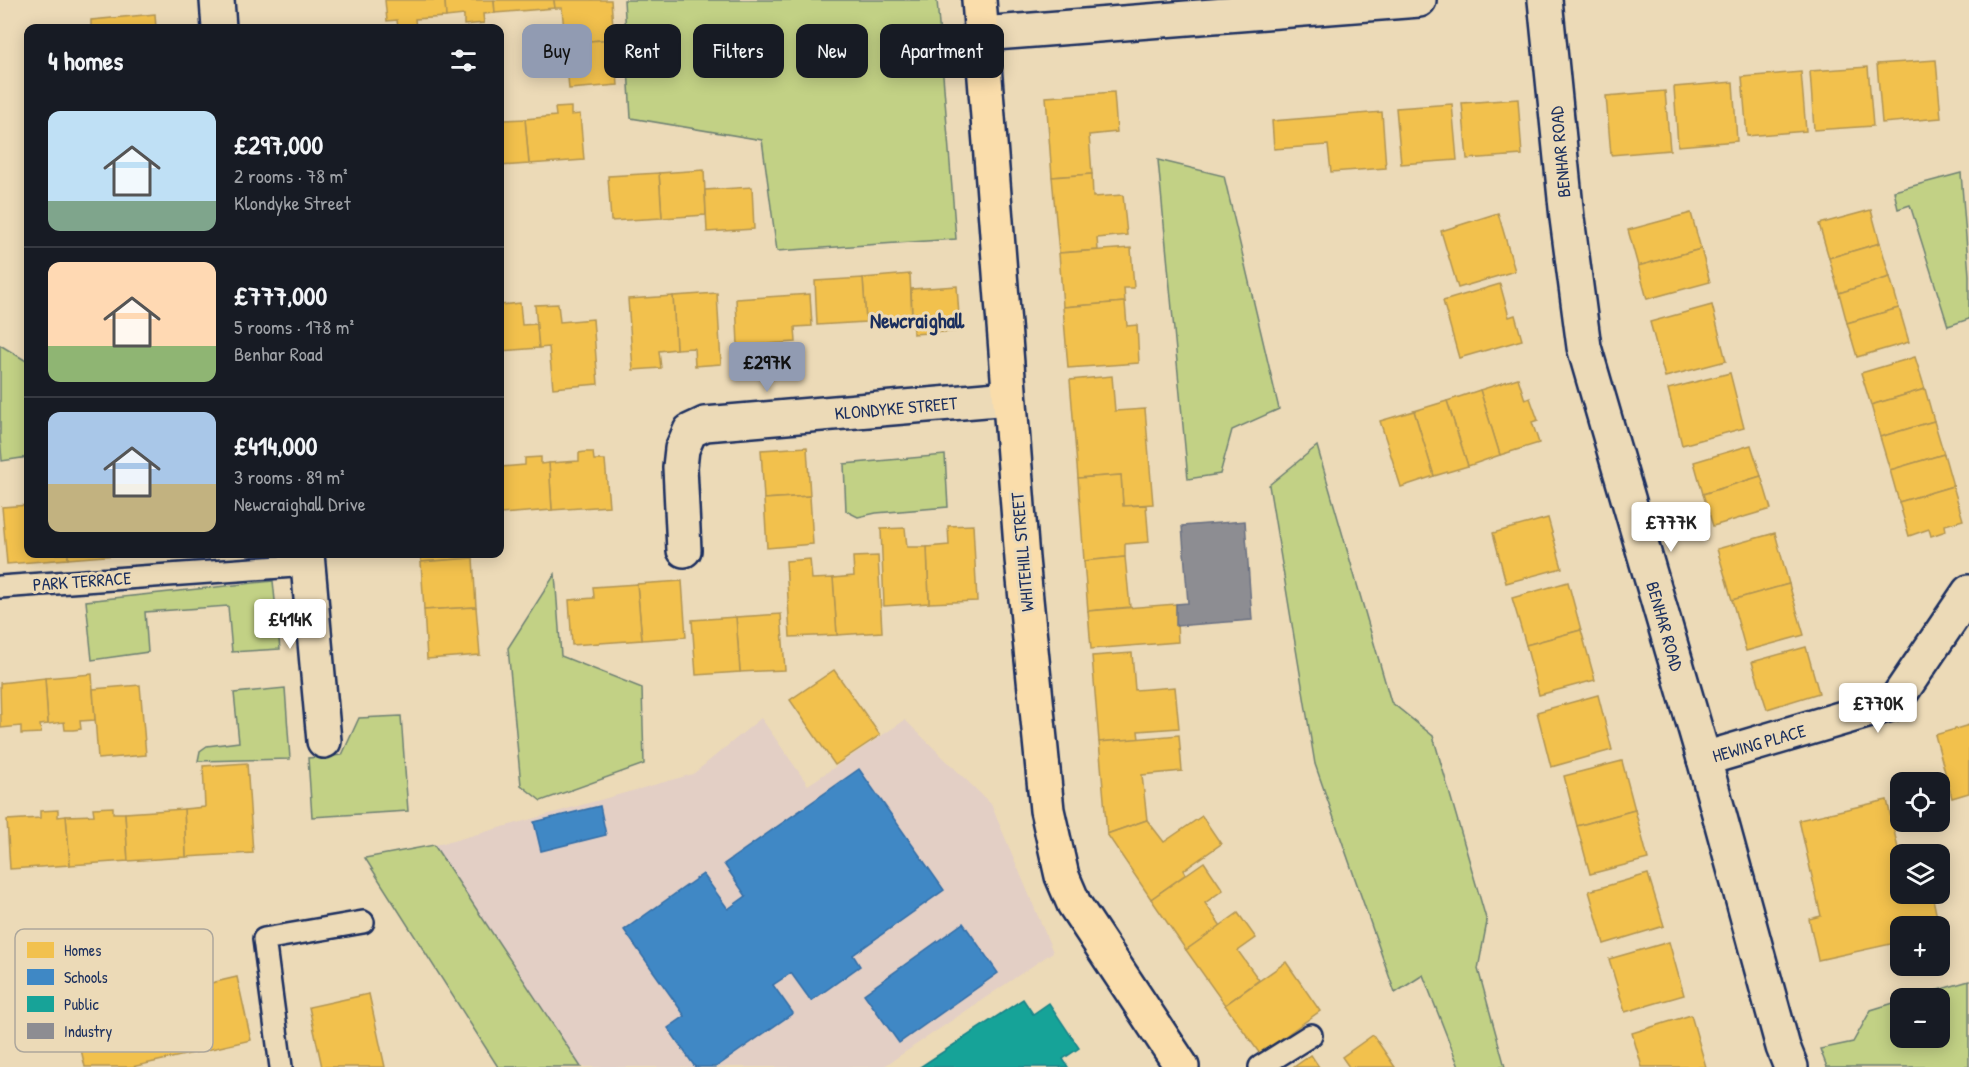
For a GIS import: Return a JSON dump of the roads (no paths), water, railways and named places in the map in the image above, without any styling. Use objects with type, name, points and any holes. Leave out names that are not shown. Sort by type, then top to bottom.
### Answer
[{"type":"main road","name":"WHITEHILL STREET","points":[[979,0],[980,24]]},
{"type":"main road","name":"WHITEHILL STREET","points":[[985,78],[1022,559],[1047,810],[1062,876],[1074,904],[1182,1067]]},
{"type":"street","points":[[217,0],[219,24]]},
{"type":"street","points":[[1004,32],[1419,0]]},
{"type":"street","name":"BENHAR ROAD","points":[[1545,0],[1567,218],[1584,347],[1704,759],[1783,1047],[1791,1067]]},
{"type":"street","name":"KLONDYKE STREET","points":[[684,550],[680,467],[682,449],[690,431],[705,424],[1010,398]]},
{"type":"street","points":[[307,559],[324,741]]},
{"type":"street","name":"HEWING PLACE","points":[[1704,759],[1894,703],[1969,592]]},
{"type":"lane","name":"PARK TERRACE","points":[[0,587],[307,559]]},
{"type":"lane","points":[[281,1067],[264,939],[363,922]]},
{"type":"lane","points":[[1260,1067],[1311,1035]]},
{"type":"district","name":"Newcraighall","points":[[917,320]]}]
